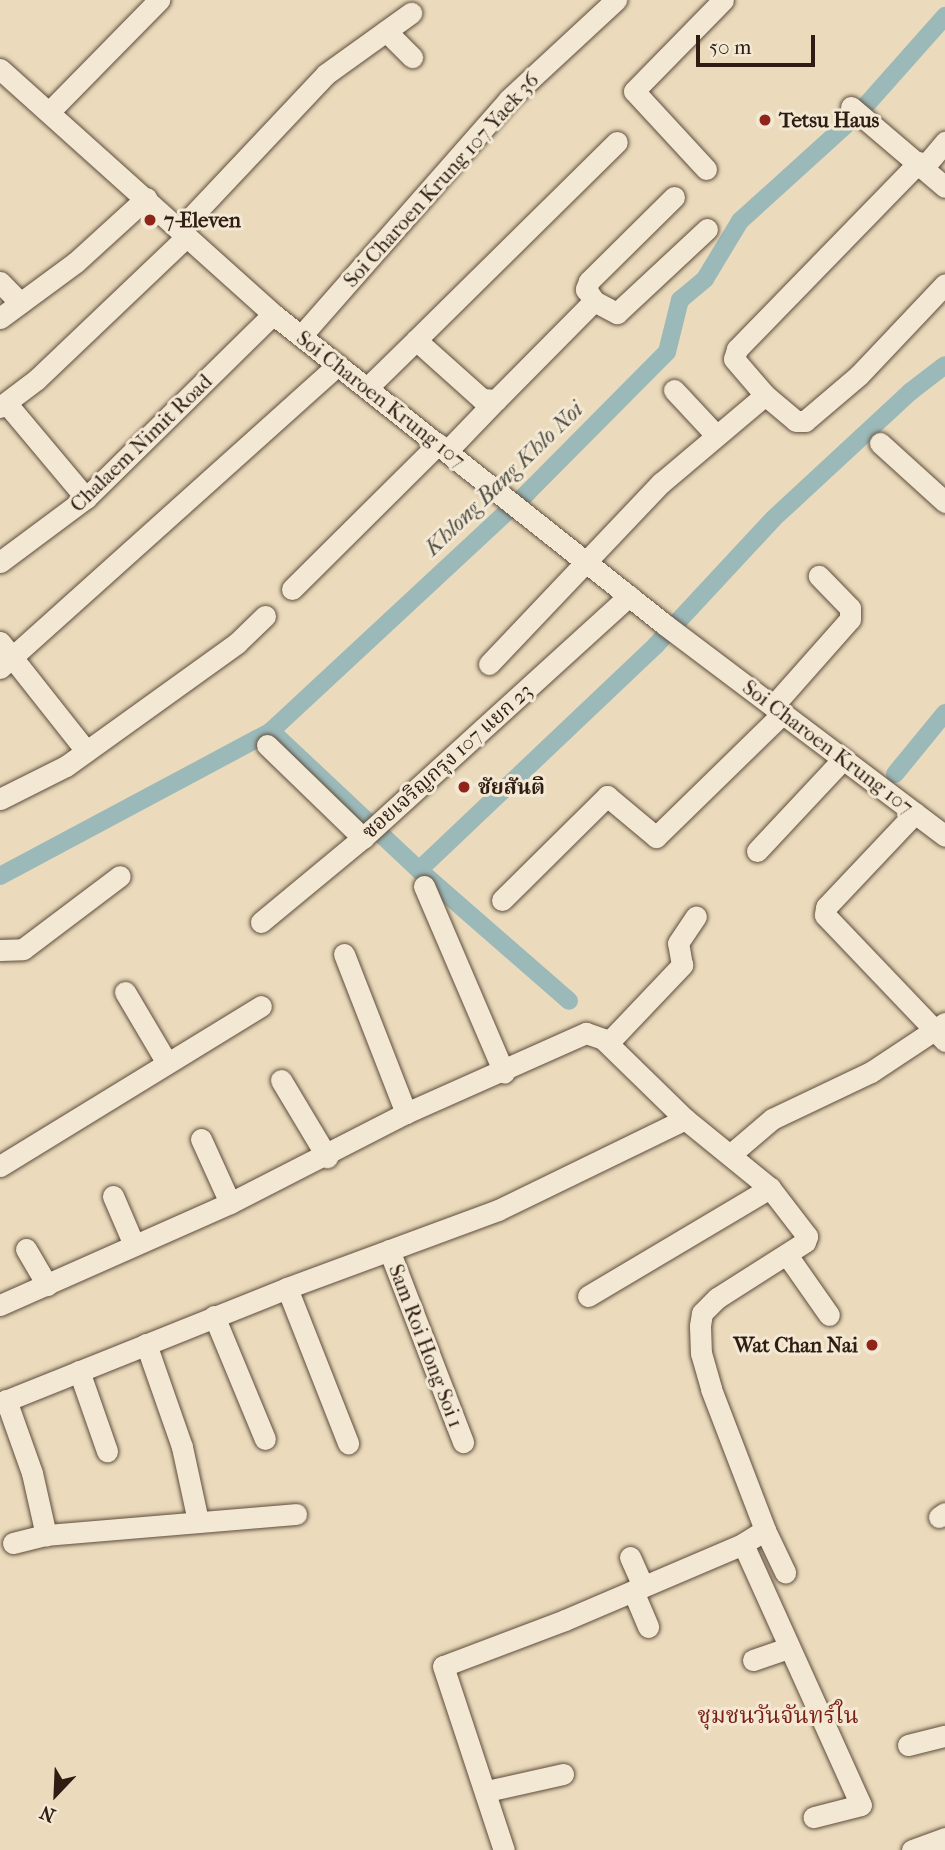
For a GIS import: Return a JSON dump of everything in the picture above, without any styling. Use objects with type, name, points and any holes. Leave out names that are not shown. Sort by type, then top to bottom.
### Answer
[{"type":"street","points":[[50,111],[159,0]]},
{"type":"street","name":"Soi Charoen Krung 107 Yaek 36","points":[[301,336],[509,99],[616,0]]},
{"type":"street","points":[[706,169],[634,91],[723,0]]},
{"type":"street","points":[[86,498],[3,405],[184,232],[326,74],[411,13]]},
{"type":"street","points":[[386,31],[412,57]]},
{"type":"street","name":"Soi Charoen Krung 107","points":[[0,69],[50,111],[273,314],[670,628],[944,833]]},
{"type":"street","points":[[859,115],[945,187]]},
{"type":"street","points":[[367,388],[617,142]]},
{"type":"street","points":[[945,142],[737,349],[734,359],[765,395],[796,421],[805,421],[859,375],[945,284]]},
{"type":"street","points":[[674,197],[589,281],[586,289],[594,301],[617,313],[707,229]]},
{"type":"street","points":[[0,318],[76,262],[146,198]]},
{"type":"street","points":[[0,282],[20,303]]},
{"type":"street","points":[[292,589],[496,400],[594,301]]},
{"type":"street","name":"Chalaem Nimit Road","points":[[0,562],[86,498],[273,314]]},
{"type":"street","points":[[416,340],[482,398],[496,400]]},
{"type":"street","points":[[6,664],[338,365]]},
{"type":"street","points":[[674,390],[715,434]]},
{"type":"street","points":[[489,664],[589,564],[662,483],[715,434],[765,395]]},
{"type":"street","points":[[880,443],[945,502]]},
{"type":"street","points":[[502,900],[607,796],[656,838],[778,710],[850,620],[850,608],[819,576]]},
{"type":"street","name":"ซอยเจริญกรุง 107 แยก 23","points":[[261,922],[368,833],[629,596]]},
{"type":"street","points":[[0,799],[86,751],[237,643],[264,615]]},
{"type":"street","points":[[0,642],[6,664],[86,751]]},
{"type":"street","points":[[267,745],[368,833]]},
{"type":"street","points":[[757,851],[843,759]]},
{"type":"street","points":[[731,1154],[772,1119],[871,1072],[942,1032],[825,915],[826,907],[915,813]]},
{"type":"street","points":[[0,950],[23,948],[120,876]]},
{"type":"street","points":[[424,886],[504,1073]]},
{"type":"street","points":[[608,1043],[682,965],[678,943],[696,916]]},
{"type":"street","points":[[344,954],[406,1113]]},
{"type":"street","points":[[125,992],[167,1063]]},
{"type":"street","points":[[0,1166],[261,1006]]},
{"type":"street","points":[[0,1305],[230,1203],[327,1157],[406,1113],[504,1073],[586,1033],[595,1033],[685,1119],[770,1188],[807,1236],[805,1242],[787,1255],[717,1298],[702,1312],[700,1326],[701,1353],[712,1389],[765,1530],[785,1572]]},
{"type":"street","points":[[281,1080],[327,1157]]},
{"type":"street","points":[[46,1535],[32,1473],[3,1402],[287,1288],[498,1210],[685,1119]]},
{"type":"street","points":[[201,1139],[230,1203]]},
{"type":"street","points":[[588,1296],[770,1188]]},
{"type":"street","points":[[113,1196],[134,1245]]},
{"type":"street","points":[[26,1249],[47,1285]]},
{"type":"street","name":"Sam Roi Hong Soi 1","points":[[389,1250],[463,1442]]},
{"type":"street","points":[[787,1255],[829,1315]]},
{"type":"street","points":[[287,1288],[348,1443]]},
{"type":"street","points":[[215,1316],[265,1439]]},
{"type":"street","points":[[146,1344],[182,1447],[198,1521]]},
{"type":"street","points":[[79,1371],[107,1451]]},
{"type":"street","points":[[13,1543],[46,1535],[296,1514]]},
{"type":"street","points":[[503,1850],[487,1791],[443,1666],[638,1589],[743,1544],[765,1530]]},
{"type":"street","points":[[743,1544],[861,1805],[814,1817]]},
{"type":"street","points":[[630,1557],[648,1627]]},
{"type":"street","points":[[753,1660],[788,1648]]},
{"type":"street","points":[[908,1745],[945,1736]]},
{"type":"street","points":[[487,1791],[563,1774]]},
{"type":"street","points":[[912,1850],[945,1838]]},
{"type":"waterway","name":"Khlong Bang Khlo Noi","points":[[0,876],[271,731],[528,492],[667,352],[680,300],[705,279],[740,221],[859,113],[945,16]]},
{"type":"waterway","points":[[419,870],[656,645],[773,519],[910,392],[945,365]]},
{"type":"waterway","points":[[895,774],[945,713]]},
{"type":"waterway","points":[[271,731],[419,870],[569,1001]]},
{"type":"place","name":"Tetsu Haus","points":[[765,120]]},
{"type":"place","name":"7-Eleven","points":[[150,220]]},
{"type":"place","name":"ชัยสันติ","points":[[464,787]]},
{"type":"place","name":"Wat Chan Nai","points":[[872,1345]]},
{"type":"district","name":"ชุมชนวันจันทร์ใน","points":[[778,1716]]}]
